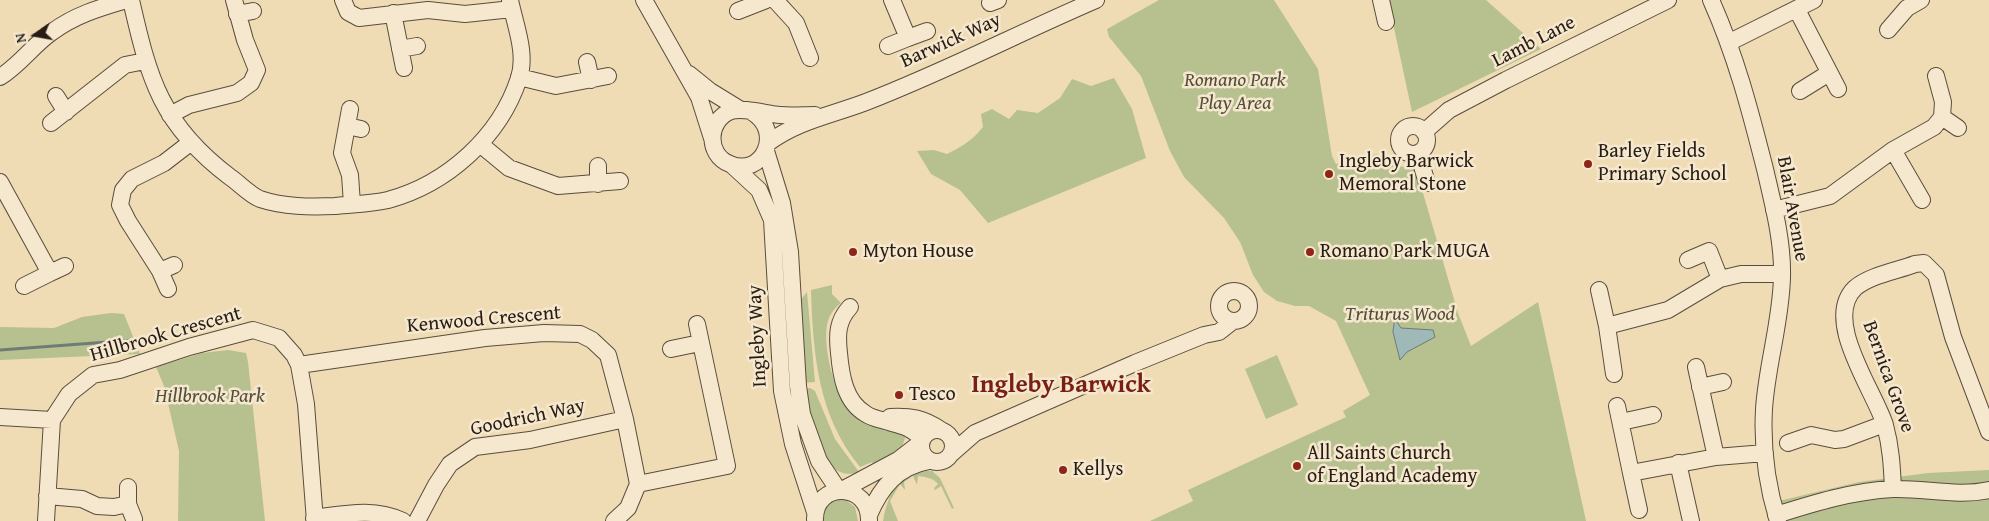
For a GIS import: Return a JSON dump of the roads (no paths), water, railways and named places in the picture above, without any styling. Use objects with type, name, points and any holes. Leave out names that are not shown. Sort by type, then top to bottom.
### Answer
[{"type":"street","points":[[0,77],[16,68],[51,32],[86,12],[126,0]]},
{"type":"street","points":[[130,0],[145,61],[154,87],[170,115],[190,143],[222,171],[259,198],[304,208],[388,200],[440,179],[480,144],[503,111],[519,77],[522,50],[511,5],[465,14],[428,10],[359,18],[348,12],[343,0]]},
{"type":"street","points":[[644,0],[699,97],[713,145],[720,158],[733,166],[741,167],[756,162],[767,147],[765,125],[746,111],[710,91],[684,70]]},
{"type":"street","points":[[738,11],[766,0]]},
{"type":"street","points":[[775,0],[796,23],[810,58]]},
{"type":"street","points":[[892,0],[908,38]]},
{"type":"street","name":"Barwick Way","points":[[767,147],[788,130],[822,115],[866,102],[1096,0]]},
{"type":"street","points":[[1382,0],[1386,22]]},
{"type":"street","name":"Lamb Lane","points":[[1424,132],[1449,110],[1668,0]]},
{"type":"street","name":"Blair Avenue","points":[[1710,0],[1730,42],[1748,98],[1774,210],[1782,274],[1780,308],[1764,408],[1765,453],[1777,518]]},
{"type":"street","points":[[1730,42],[1814,0]]},
{"type":"street","points":[[1888,30],[1911,2]]},
{"type":"street","points":[[170,115],[189,105],[237,93],[251,83],[257,70],[245,40],[241,8]]},
{"type":"street","points":[[1796,10],[1838,89]]},
{"type":"street","points":[[393,13],[404,68]]},
{"type":"street","points":[[888,46],[927,31]]},
{"type":"street","points":[[400,49],[416,46]]},
{"type":"street","points":[[51,123],[126,65],[145,61]]},
{"type":"street","points":[[587,62],[591,80]]},
{"type":"street","points":[[1800,91],[1829,73]]},
{"type":"street","points":[[519,77],[556,86],[608,76]]},
{"type":"street","points":[[1774,210],[1830,196],[1892,150],[1934,127],[1942,117],[1943,102],[1936,76]]},
{"type":"street","points":[[56,96],[66,112]]},
{"type":"street","points":[[350,109],[354,128],[342,153],[350,175],[352,204]]},
{"type":"street","points":[[712,138],[713,129],[724,115],[746,111]]},
{"type":"street","name":"Barwick Way","points":[[746,111],[822,115]]},
{"type":"street","points":[[1942,117],[1958,128]]},
{"type":"street","points":[[1412,126],[1418,127],[1424,132],[1427,142],[1424,149],[1413,154],[1402,150],[1396,128],[1412,126]]},
{"type":"street","points":[[168,289],[167,268],[128,221],[120,205],[123,190],[132,179],[164,163],[190,143]]},
{"type":"street","points":[[480,144],[509,168],[558,186],[620,182]]},
{"type":"street","name":"Ingleby Way","points":[[767,147],[782,203],[790,252],[798,386],[802,414],[819,461],[841,490]]},
{"type":"street","points":[[1892,150],[1907,187],[1922,200]]},
{"type":"street","points":[[1418,153],[1427,183]]},
{"type":"street","points":[[598,166],[598,184]]},
{"type":"street","name":"Ingleby Way","points":[[733,166],[758,190],[772,220],[782,391],[793,444],[813,518]]},
{"type":"street","points":[[0,182],[50,273]]},
{"type":"street","points":[[1688,260],[1715,249],[1720,279]]},
{"type":"street","name":"Bernica Grove","points":[[1893,489],[1891,450],[1884,424],[1876,399],[1846,335],[1844,307],[1849,296],[1863,282],[1924,263],[1936,275],[1953,337],[1988,424]]},
{"type":"street","points":[[24,286],[65,266]]},
{"type":"street","points":[[1607,326],[1668,310],[1720,279],[1741,274],[1782,274]]},
{"type":"street","points":[[1599,290],[1607,326],[1614,374]]},
{"type":"street","points":[[869,518],[881,490],[888,482],[907,468],[929,461],[943,462],[975,433],[1204,335],[1219,332],[1233,321],[1241,319],[1248,310],[1249,304],[1243,294],[1232,291],[1227,293],[1219,302],[1215,321],[1204,335]]},
{"type":"street","points":[[850,307],[838,323],[841,373],[854,404],[868,415],[915,431],[921,441],[921,452],[929,461]]},
{"type":"street","points":[[1219,309],[1222,314],[1233,321]]},
{"type":"street","points":[[614,521],[628,508],[638,484],[727,466],[697,324]]},
{"type":"street","name":"Hillbrook Crescent","points":[[46,521],[52,420],[69,394],[93,376],[120,370],[231,334],[253,330],[279,338],[294,355],[299,365],[306,404],[314,519]]},
{"type":"street","name":"Kenwood Crescent","points":[[299,365],[485,338],[544,332],[580,334],[592,340],[608,355],[625,419],[638,484]]},
{"type":"street","points":[[671,349],[700,343]]},
{"type":"street","points":[[1696,367],[1716,457]]},
{"type":"street","points":[[1700,387],[1723,382]]},
{"type":"street","points":[[1639,510],[1619,414],[1653,414]]},
{"type":"street","points":[[0,417],[52,420]]},
{"type":"street","points":[[877,418],[914,417],[928,422],[944,431],[953,442],[951,454]]},
{"type":"street","name":"Goodrich Way","points":[[417,521],[436,485],[450,464],[475,447],[530,440],[625,419]]},
{"type":"street","points":[[1788,443],[1810,430],[1835,440],[1844,439],[1884,424]]},
{"type":"street","points":[[813,518],[822,499],[898,460],[930,431],[975,433]]},
{"type":"street","points":[[1631,473],[1716,457],[1765,453]]},
{"type":"street","points":[[1678,463],[1690,521]]},
{"type":"street","points":[[1777,518],[1833,498],[1893,489],[1940,493],[1989,490]]},
{"type":"street","points":[[841,490],[857,495],[863,500],[869,518]]},
{"type":"street","points":[[47,496],[82,499],[98,506],[114,507],[130,503]]},
{"type":"street","points":[[314,519],[355,512],[388,514],[403,521]]},
{"type":"water","points":[[1395,319],[1401,328],[1433,330],[1435,337],[1407,352],[1400,360],[1393,332]]},
{"type":"waterway","points":[[0,350],[135,340]]},
{"type":"place","name":"Barley Fields Primary School","points":[[1588,164]]},
{"type":"place","name":"Ingleby Barwick Memoral Stone","points":[[1329,174]]},
{"type":"place","name":"Myton House","points":[[853,252]]},
{"type":"place","name":"Romano Park MUGA","points":[[1310,252]]},
{"type":"place","name":"Tesco","points":[[899,395]]},
{"type":"place","name":"All Saints Church of England Academy","points":[[1297,466]]},
{"type":"place","name":"Kellys","points":[[1063,470]]},
{"type":"district","name":"Ingleby Barwick","points":[[1061,386]]},
{"type":"park label","name":"Romano Park Play Area","points":[[1235,92]]},
{"type":"park label","name":"Triturus Wood","points":[[1400,315]]},
{"type":"park label","name":"Hillbrook Park","points":[[210,397]]}]
